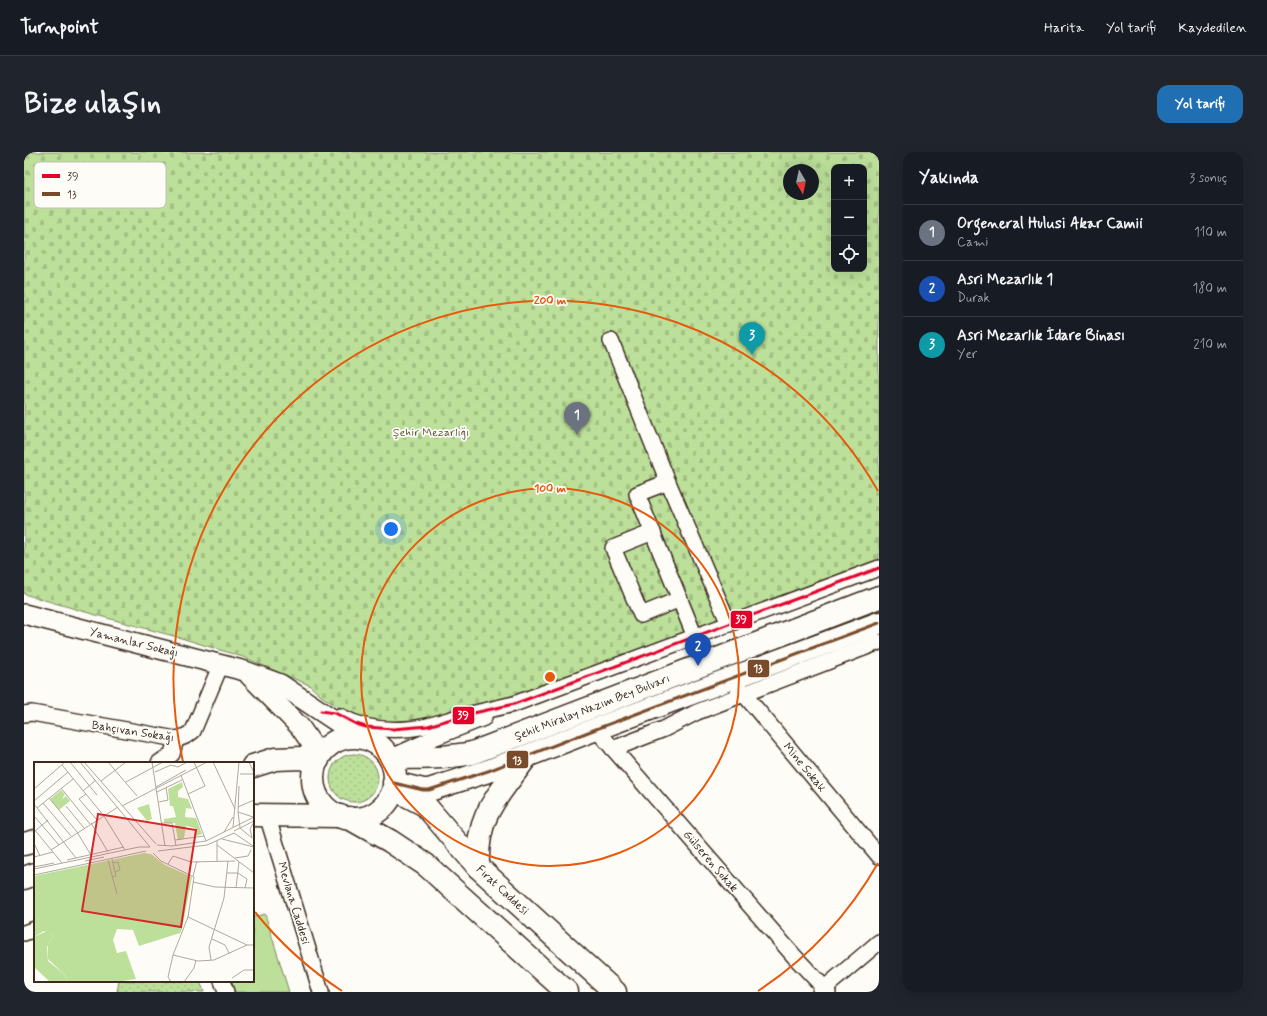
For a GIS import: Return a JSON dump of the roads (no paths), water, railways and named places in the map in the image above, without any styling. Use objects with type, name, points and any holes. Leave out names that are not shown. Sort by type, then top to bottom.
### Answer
[{"type":"main road","name":"Şehit Miralay Nazım Bey Bulvarı","points":[[389,758],[442,757],[472,753],[879,597]]},
{"type":"main road","name":"Şehit Miralay Nazım Bey Bulvarı","points":[[394,786],[429,790],[488,771],[596,729],[737,686],[878,638]]},
{"type":"main road","points":[[260,815],[344,817],[362,818],[374,813],[384,805],[391,795],[394,786],[394,768],[383,750],[375,743],[361,738],[347,738],[326,748],[319,758],[313,775],[315,790],[323,804],[330,811],[344,817],[390,841],[426,865],[567,992]]},
{"type":"main road","points":[[478,868],[478,843],[484,820],[496,798],[527,756]]},
{"type":"main road","points":[[254,766],[275,759],[319,758]]},
{"type":"main road","name":"Fırat Caddesi","points":[[394,786],[425,806],[478,868],[615,992]]},
{"type":"main road","points":[[24,844],[34,841]]},
{"type":"main road","points":[[24,878],[34,874]]},
{"type":"street","points":[[611,341],[668,482],[729,624]]},
{"type":"street","points":[[668,482],[637,494],[696,636]]},
{"type":"street","points":[[653,532],[613,548],[641,615],[680,599]]},
{"type":"street","points":[[321,711],[335,713],[356,724],[366,727],[381,729],[405,729],[428,726],[465,715],[514,704],[879,568]]},
{"type":"street","name":"Yamanlar Sokağı","points":[[24,614],[245,671],[280,684],[361,738]]},
{"type":"street","name":"Bahçıvan Sokağı","points":[[24,714],[32,713],[176,739],[181,738],[188,736],[193,731],[221,664]]},
{"type":"street","points":[[245,671],[300,727],[319,758]]},
{"type":"street","points":[[613,749],[664,729],[697,712],[737,686]]},
{"type":"street","name":"Mine Sokak","points":[[737,686],[879,856]]},
{"type":"street","points":[[389,758],[436,737],[508,709],[514,704]]},
{"type":"street","name":"Gülseren Sokak","points":[[596,729],[824,991]]},
{"type":"street","points":[[160,762],[172,754],[176,739]]},
{"type":"street","name":"Mevlana Caddesi","points":[[260,815],[321,992]]},
{"type":"street","points":[[24,932],[34,929]]},
{"type":"street","points":[[824,991],[879,942]]},
{"type":"street","points":[[222,982],[226,992]]},
{"type":"place","name":"Asri Mezarlık İdare Binası","points":[[752,355]]},
{"type":"place","name":"Orgeneral Hulusi Akar Camii","points":[[577,435]]},
{"type":"place","name":"Asri Mezarlık 1","points":[[698,666]]},
{"type":"park label","name":"Şehir Mezarlığı","points":[[431,432]]}]
